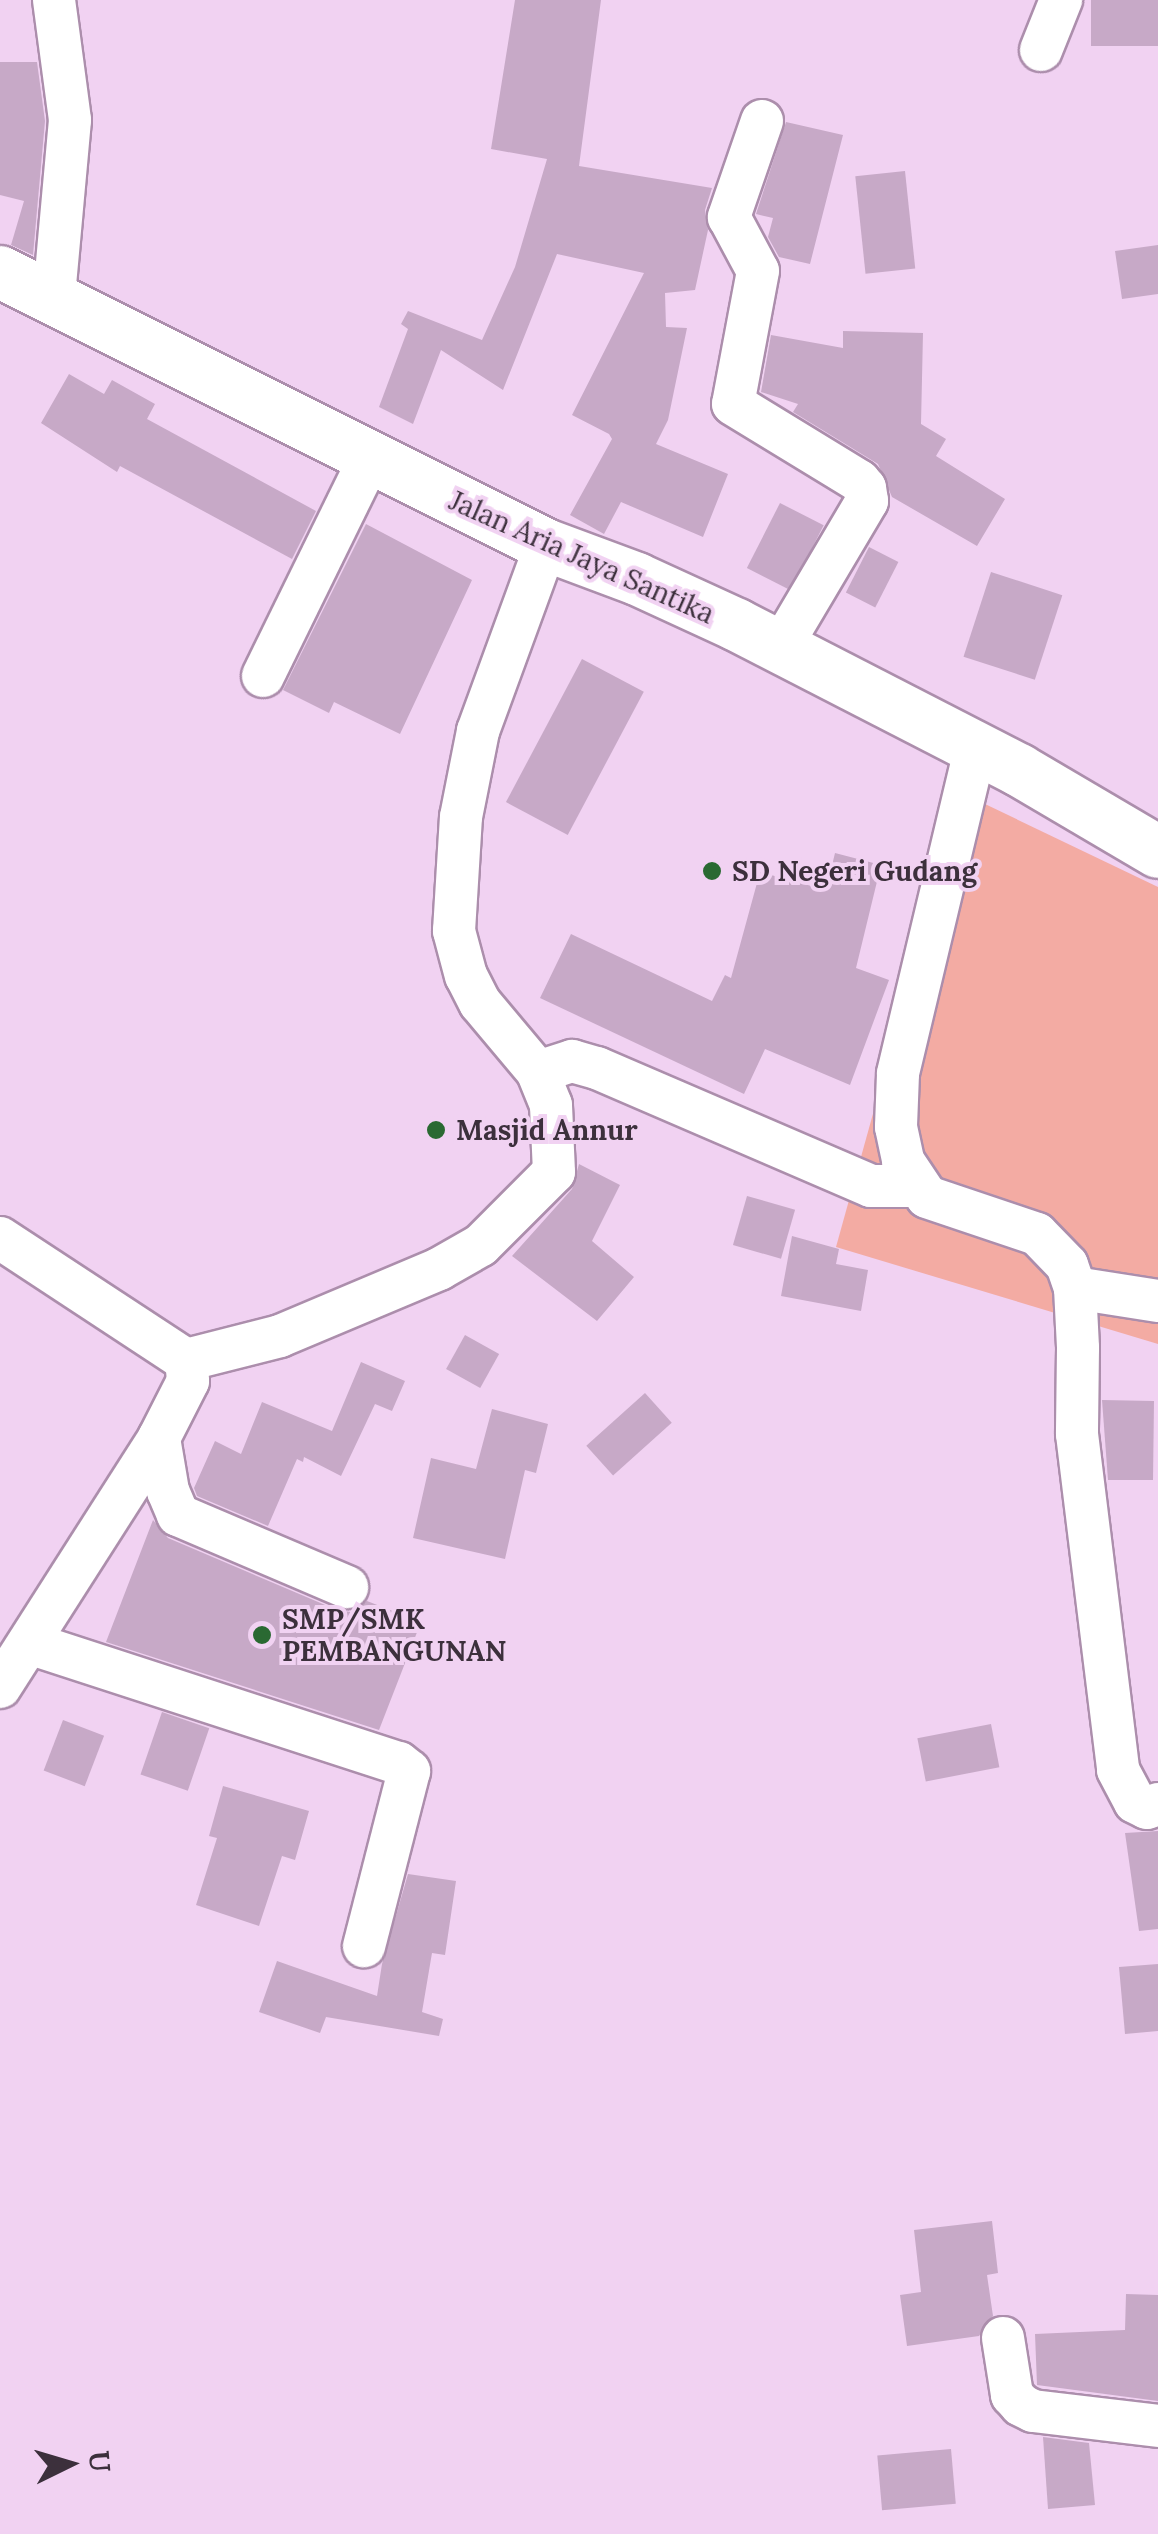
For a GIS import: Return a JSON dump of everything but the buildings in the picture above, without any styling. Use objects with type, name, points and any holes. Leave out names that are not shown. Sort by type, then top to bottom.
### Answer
[{"type":"street","points":[[54,0],[70,120],[54,296]]},
{"type":"street","points":[[1041,50],[1060,0]]},
{"type":"street","points":[[762,121],[729,217],[758,271],[733,404],[859,482],[865,488],[866,501],[779,650]]},
{"type":"street","name":"Jalan Aria Jaya Santika","points":[[0,272],[54,296],[369,460],[546,545],[637,579],[779,650],[975,750],[1158,852]]},
{"type":"street","points":[[263,676],[369,460]]},
{"type":"street","points":[[0,1238],[186,1360],[280,1336],[440,1269],[481,1245],[554,1172],[551,1105],[538,1072],[480,1002],[466,976],[454,930],[461,816],[478,731],[546,545]]},
{"type":"street","points":[[975,750],[898,1074],[896,1127],[903,1161],[916,1186],[948,1207],[986,1214],[1037,1234],[1067,1266],[1074,1288],[1077,1434],[1118,1770],[1135,1802],[1146,1808],[1158,1804]]},
{"type":"street","points":[[538,1072],[572,1061],[584,1064],[871,1186],[916,1186]]},
{"type":"street","points":[[1074,1288],[1158,1301]]},
{"type":"street","points":[[0,1687],[159,1438],[188,1381],[186,1360]]},
{"type":"street","points":[[159,1438],[168,1491],[178,1515],[347,1587]]},
{"type":"street","points":[[29,1643],[399,1764],[409,1771],[364,1946]]},
{"type":"street","points":[[1004,2338],[1012,2395],[1020,2405],[1033,2412],[1158,2426]]},
{"type":"shaded area","points":[[962,793],[1158,887],[1158,1344],[836,1247]]},
{"type":"place","name":"SD Negeri Gudang","points":[[712,871]]},
{"type":"place","name":"Masjid Annur","points":[[436,1130]]},
{"type":"place","name":"SMP/SMK PEMBANGUNAN","points":[[262,1635]]}]
